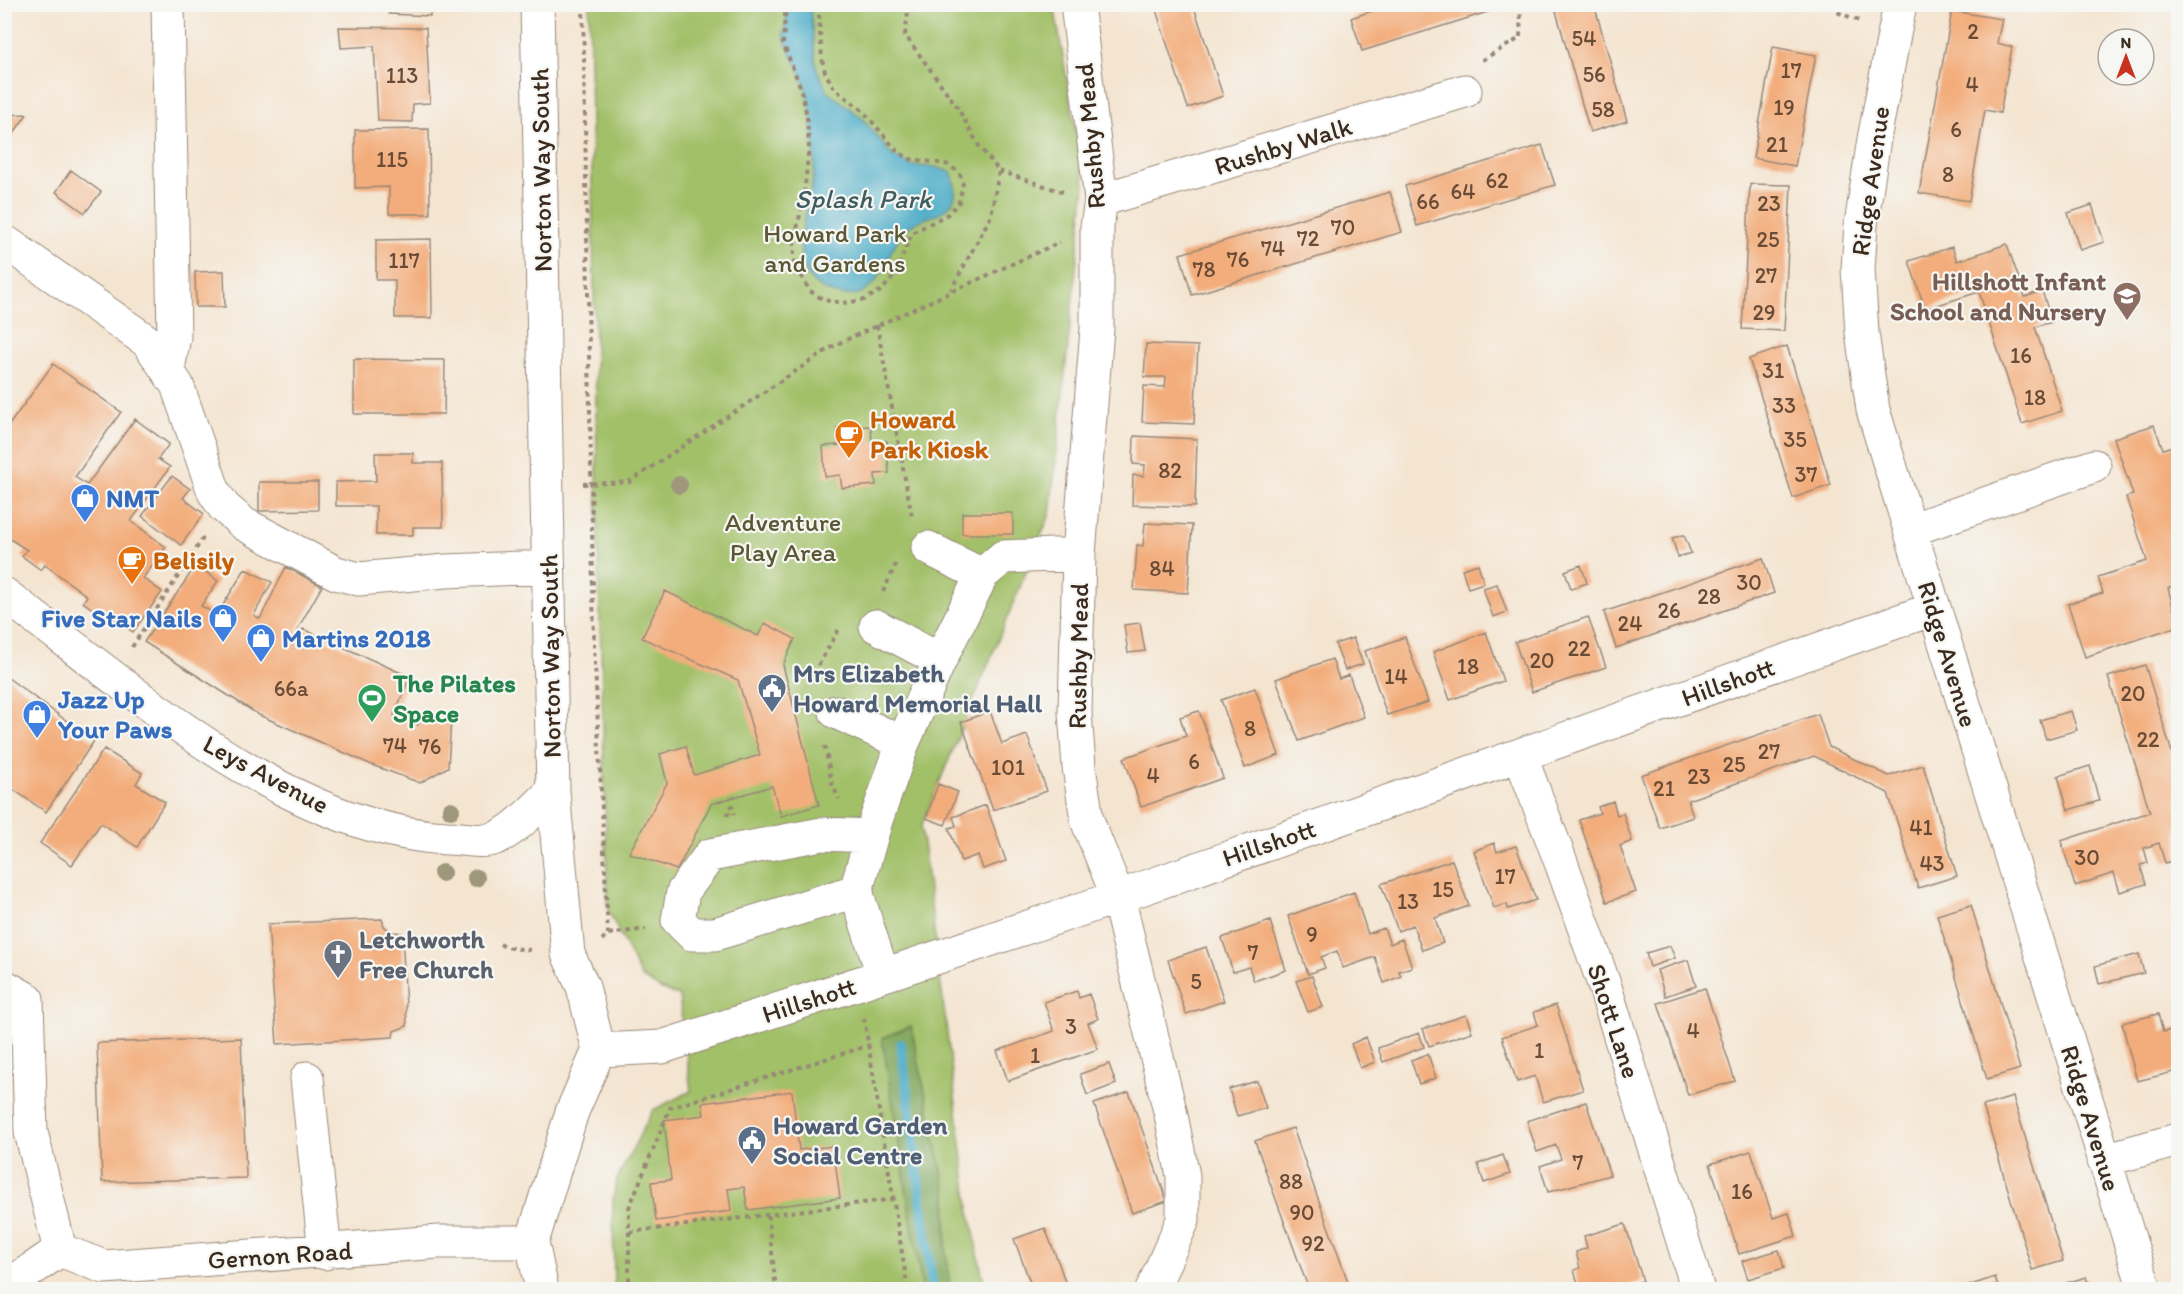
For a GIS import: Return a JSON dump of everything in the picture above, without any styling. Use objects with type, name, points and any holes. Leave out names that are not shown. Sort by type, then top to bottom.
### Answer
[{"type":"street","name":"Norton Way South","points":[[537,4],[549,484],[548,567],[553,791],[568,954],[583,987],[598,1050]]},
{"type":"street","name":"Rushby Mead","points":[[1077,4],[1099,213],[1096,328],[1079,554],[1075,712],[1079,767],[1087,820],[1118,897],[1171,1115],[1183,1176],[1183,1220],[1152,1290]]},
{"type":"street","name":"Ridge Avenue","points":[[1900,4],[1874,139],[1861,225],[1858,269],[1862,333],[1873,410],[2145,1290]]},
{"type":"street","points":[[168,369],[174,336],[169,16]]},
{"type":"street","name":"Rushby Walk","points":[[1099,213],[1465,91]]},
{"type":"street","points":[[4,241],[148,342],[177,385],[214,492],[224,507],[244,524],[336,573],[359,579],[446,571],[548,567]]},
{"type":"street","points":[[1910,530],[2094,466]]},
{"type":"street","points":[[914,551],[992,566],[1079,554]]},
{"type":"street","points":[[870,980],[856,891],[873,828],[903,743],[940,660],[992,566]]},
{"type":"street","name":"Leys Avenue","points":[[4,594],[196,738],[262,778],[363,822],[417,836],[492,840],[510,829],[553,791]]},
{"type":"street","name":"Hillshott","points":[[598,1050],[662,1047],[870,980],[1118,897],[1933,609]]},
{"type":"street","points":[[875,613],[940,660]]},
{"type":"street","points":[[824,713],[903,743]]},
{"type":"street","name":"Shott Lane","points":[[1520,756],[1605,987],[1698,1290]]},
{"type":"street","points":[[856,891],[715,934],[692,934],[678,920],[683,892],[710,855],[822,834],[873,828]]},
{"type":"street","points":[[4,986],[27,999],[31,1132],[60,1250],[15,1281],[4,1283]]},
{"type":"street","points":[[542,1290],[532,1242],[572,1112],[598,1050]]},
{"type":"street","points":[[307,1078],[325,1253]]},
{"type":"street","points":[[2104,1160],[2178,1140]]},
{"type":"street","name":"Gernon Road","points":[[60,1250],[104,1267],[325,1253],[439,1242],[532,1242]]},
{"type":"path","points":[[583,4],[594,644],[608,934]]},
{"type":"path","points":[[786,4],[783,43],[800,86],[807,116],[809,146],[804,196],[794,243],[794,264],[810,291],[825,300],[843,303],[864,300],[882,290],[895,275],[912,234],[948,214],[959,202],[963,183],[959,172],[946,164],[910,159],[898,152],[863,111],[834,88],[825,72],[822,59],[818,4]]},
{"type":"path","points":[[909,4],[904,35],[956,105],[979,146],[999,171],[1050,188],[1099,213]]},
{"type":"path","points":[[1465,91],[1466,70],[1520,38],[1521,4]]},
{"type":"path","points":[[950,290],[991,216],[999,171]]},
{"type":"path","points":[[592,485],[629,482],[835,345],[950,290],[1099,213]]},
{"type":"path","points":[[875,613],[882,593],[914,551],[917,542],[877,325]]},
{"type":"path","points":[[112,674],[224,507]]},
{"type":"path","points":[[842,623],[819,664],[832,784],[840,804],[873,828]]},
{"type":"path","points":[[600,943],[608,934],[651,928]]},
{"type":"path","points":[[500,944],[505,947],[530,950]]},
{"type":"path","points":[[870,980],[870,1045],[908,1290]]},
{"type":"path","points":[[629,1290],[629,1208],[670,1108],[870,1045]]},
{"type":"path","points":[[630,1232],[894,1198]]},
{"type":"path","points":[[768,1215],[776,1290]]},
{"type":"green space","name":"Howard Park and Gardens","points":[[589,5],[1054,5],[1085,184],[1050,514],[921,827],[969,1207],[985,1289],[614,1289],[613,1199],[617,1179],[653,1110],[691,1091],[679,996],[662,990],[641,977],[608,910],[599,581]]},
{"type":"green space","points":[[911,1026],[947,1195],[946,1252],[950,1289],[922,1289],[882,1038]]},
{"type":"water","name":"Splash Park","points":[[790,5],[810,5],[816,66],[827,91],[861,117],[892,155],[912,166],[935,167],[951,172],[954,182],[955,196],[951,205],[909,227],[900,236],[874,283],[865,291],[852,295],[836,294],[817,285],[805,270],[802,259],[801,237],[812,185],[814,150],[807,94],[784,36]]},
{"type":"building","points":[[390,4],[430,4],[430,16],[389,14]]},
{"type":"building","points":[[1154,4],[1193,4],[1223,96],[1188,108]]},
{"type":"building","points":[[1393,4],[1503,4],[1504,7],[1362,51],[1351,18]]},
{"type":"building","points":[[1554,4],[1594,4],[1627,121],[1590,132]]},
{"type":"building","points":[[1952,11],[2002,19],[1997,43],[2012,47],[2000,113],[1985,110],[1969,201],[1919,193]]},
{"type":"building","points":[[339,27],[426,28],[430,103],[413,104],[412,122],[378,121],[374,46],[341,48]]},
{"type":"building","points":[[1773,47],[1816,55],[1795,166],[1753,158]]},
{"type":"building","points":[[27,114],[16,130],[4,149],[4,115]]},
{"type":"building","points":[[429,129],[430,214],[389,214],[389,187],[355,188],[355,130]]},
{"type":"building","points":[[1542,145],[1555,185],[1417,226],[1405,186]]},
{"type":"building","points":[[71,170],[101,192],[85,213],[56,192]]},
{"type":"building","points":[[1750,184],[1791,185],[1784,331],[1742,329]]},
{"type":"building","points":[[1390,192],[1402,232],[1192,295],[1180,254]]},
{"type":"building","points":[[2092,205],[2104,242],[2080,250],[2068,213]]},
{"type":"building","points":[[431,239],[432,318],[395,318],[395,280],[376,280],[376,240]]},
{"type":"building","points":[[2007,244],[2025,297],[2042,291],[2052,322],[2035,327],[2062,411],[2022,424],[1979,292],[1925,309],[1909,261],[1952,247],[1957,261]]},
{"type":"building","points":[[224,271],[225,307],[196,307],[195,272]]},
{"type":"building","points":[[1146,344],[1198,346],[1194,424],[1142,422],[1144,386],[1165,387],[1166,377],[1144,377]]},
{"type":"building","points":[[1787,346],[1831,485],[1793,498],[1749,359]]},
{"type":"building","points":[[354,359],[445,360],[444,414],[354,414]]},
{"type":"building","points":[[53,364],[121,412],[75,477],[87,485],[135,419],[169,444],[158,459],[170,467],[131,521],[166,547],[143,578],[162,592],[133,632],[107,614],[104,617],[83,602],[87,596],[45,565],[41,570],[22,556],[27,550],[4,535],[4,432]]},
{"type":"building","points":[[2154,425],[2163,449],[2178,444],[2178,584],[2168,588],[2178,626],[2085,657],[2068,604],[2103,593],[2098,577],[2147,561],[2126,497],[2133,495],[2114,438]]},
{"type":"building","name":"Howard Park Kiosk","points":[[871,426],[872,442],[887,441],[889,473],[875,474],[876,485],[842,488],[840,475],[825,477],[823,446],[839,445],[837,428]]},
{"type":"building","points":[[1134,436],[1197,439],[1195,507],[1132,505],[1133,475],[1144,476],[1145,465],[1133,464]]},
{"type":"building","points":[[375,453],[413,453],[413,463],[442,463],[443,527],[413,527],[413,535],[376,535],[376,506],[336,506],[336,482],[376,481]]},
{"type":"building","points":[[172,476],[190,489],[183,498],[204,514],[181,545],[142,516]]},
{"type":"building","points":[[259,482],[318,482],[318,510],[259,511]]},
{"type":"building","points":[[962,513],[1013,513],[1013,534],[962,534]]},
{"type":"building","points":[[1145,523],[1192,525],[1188,593],[1134,590],[1137,545],[1143,546]]},
{"type":"building","points":[[1684,535],[1691,553],[1678,557],[1672,538]]},
{"type":"building","points":[[1763,558],[1774,593],[1616,648],[1604,612]]},
{"type":"building","points":[[1478,564],[1484,583],[1468,588],[1462,569]]},
{"type":"building","points":[[196,565],[218,581],[201,606],[217,615],[245,569],[272,582],[254,615],[260,619],[286,567],[322,586],[296,632],[300,635],[303,629],[410,677],[394,715],[418,725],[420,721],[451,721],[448,767],[420,783],[372,765],[259,715],[144,642]]},
{"type":"building","points":[[1581,565],[1587,583],[1571,589],[1565,571]]},
{"type":"building","points":[[1497,584],[1507,612],[1493,617],[1483,588]]},
{"type":"building","name":"Mrs Elizabeth Howard Memorial Hall","points":[[665,591],[758,636],[765,623],[795,639],[783,665],[819,805],[781,816],[772,786],[711,804],[677,870],[629,853],[667,783],[660,754],[686,746],[694,775],[760,755],[738,680],[642,638]]},
{"type":"building","points":[[1588,617],[1606,667],[1532,692],[1515,642]]},
{"type":"building","points":[[1140,623],[1145,651],[1128,653],[1124,625]]},
{"type":"building","points":[[1486,632],[1503,681],[1450,700],[1433,652]]},
{"type":"building","points":[[1405,637],[1428,702],[1387,715],[1365,651]]},
{"type":"building","points":[[1353,638],[1363,664],[1345,670],[1335,644]]},
{"type":"building","points":[[1332,659],[1339,679],[1349,675],[1364,717],[1299,741],[1276,679]]},
{"type":"building","points":[[2145,665],[2178,772],[2178,859],[2165,863],[2159,843],[2144,848],[2148,863],[2140,865],[2146,884],[2120,892],[2114,873],[2075,886],[2061,841],[2150,812],[2108,677]]},
{"type":"building","points":[[4,675],[94,741],[46,812],[4,783]]},
{"type":"building","points":[[1255,688],[1279,755],[1245,768],[1221,700]]},
{"type":"building","points":[[990,711],[1002,744],[1027,735],[1047,791],[993,810],[961,722]]},
{"type":"building","points":[[1199,711],[1223,778],[1141,807],[1124,758],[1186,736],[1180,717]]},
{"type":"building","points":[[2071,711],[2077,730],[2046,739],[2040,720]]},
{"type":"building","points":[[1818,714],[1829,747],[1889,776],[1923,765],[1957,876],[1918,888],[1888,793],[1814,756],[1688,800],[1693,817],[1660,828],[1641,775]]},
{"type":"building","points":[[104,749],[142,773],[136,784],[165,802],[137,847],[101,823],[72,865],[40,843]]},
{"type":"building","points":[[2090,766],[2099,801],[2068,810],[2058,776]]},
{"type":"building","points":[[938,784],[958,792],[945,825],[926,818]]},
{"type":"building","points":[[1613,801],[1617,815],[1623,813],[1632,841],[1620,846],[1636,892],[1607,902],[1579,820],[1600,813],[1598,807]]},
{"type":"building","points":[[986,805],[1006,861],[983,869],[978,855],[961,861],[949,828],[956,826],[953,817]]},
{"type":"building","points":[[1494,843],[1497,852],[1516,846],[1536,900],[1508,909],[1507,904],[1494,908],[1474,851]]},
{"type":"building","points":[[1452,860],[1469,906],[1435,918],[1443,943],[1422,950],[1413,925],[1398,931],[1381,884]]},
{"type":"building","points":[[1354,892],[1368,934],[1384,928],[1390,944],[1402,939],[1412,967],[1399,971],[1401,976],[1384,983],[1375,957],[1343,968],[1337,951],[1321,957],[1325,968],[1308,974],[1288,916]]},
{"type":"building","points":[[1971,905],[2020,1069],[1987,1079],[1937,915]]},
{"type":"building","name":"Letchworth Free Church","points":[[382,919],[384,926],[392,932],[402,933],[407,1026],[394,1031],[393,1037],[277,1044],[268,924]]},
{"type":"building","points":[[1270,921],[1286,970],[1254,981],[1249,967],[1233,972],[1222,938]]},
{"type":"building","points":[[1670,946],[1675,958],[1650,967],[1646,953]]},
{"type":"building","points":[[1206,947],[1224,1001],[1186,1014],[1168,960]]},
{"type":"building","points":[[2139,954],[2144,973],[2099,984],[2095,966]]},
{"type":"building","points":[[1688,960],[1696,986],[1665,996],[1657,970]]},
{"type":"building","points":[[1312,976],[1323,1007],[1308,1012],[1296,981]]},
{"type":"building","points":[[1705,988],[1735,1081],[1688,1095],[1658,1003]]},
{"type":"building","points":[[1077,991],[1079,998],[1089,994],[1098,1019],[1088,1023],[1098,1049],[1008,1081],[997,1051],[1054,1031],[1044,1002]]},
{"type":"building","points":[[1556,1005],[1583,1090],[1543,1102],[1535,1076],[1517,1082],[1502,1037],[1538,1025],[1534,1012]]},
{"type":"building","points":[[2158,1014],[2163,1032],[2178,1028],[2178,1071],[2137,1081],[2122,1023]]},
{"type":"building","points":[[1466,1015],[1472,1032],[1429,1046],[1423,1029]]},
{"type":"building","points":[[1419,1033],[1424,1047],[1383,1062],[1378,1048]]},
{"type":"building","points":[[1366,1037],[1375,1062],[1360,1068],[1351,1044]]},
{"type":"building","points":[[241,1038],[246,1178],[102,1182],[97,1043]]},
{"type":"building","points":[[1428,1054],[1436,1078],[1419,1084],[1411,1060]]},
{"type":"building","points":[[1109,1064],[1116,1084],[1087,1095],[1080,1074]]},
{"type":"building","points":[[1257,1081],[1266,1108],[1237,1116],[1229,1089]]},
{"type":"building","name":"Howard Garden Social Centre","points":[[792,1091],[799,1150],[833,1146],[840,1198],[748,1210],[744,1187],[728,1189],[731,1211],[656,1221],[651,1182],[671,1180],[664,1120],[704,1115],[702,1103]]},
{"type":"building","points":[[1129,1092],[1167,1201],[1132,1213],[1094,1104]]},
{"type":"building","points":[[2013,1097],[2063,1261],[2032,1270],[1983,1106]]},
{"type":"building","points":[[1586,1102],[1610,1175],[1548,1192],[1540,1166],[1561,1159],[1556,1145],[1537,1152],[1527,1121]]},
{"type":"building","points":[[1293,1128],[1351,1290],[1309,1290],[1266,1172],[1255,1141]]},
{"type":"building","points":[[1751,1151],[1773,1218],[1789,1213],[1796,1236],[1739,1254],[1710,1164]]},
{"type":"building","points":[[1503,1155],[1510,1174],[1484,1183],[1478,1164]]},
{"type":"building","points":[[1625,1224],[1643,1281],[1614,1290],[1580,1290],[1574,1270],[1580,1268],[1576,1252],[1587,1248],[1584,1236]]},
{"type":"building","points":[[1045,1228],[1068,1290],[1033,1290],[1014,1239]]},
{"type":"building","points":[[1779,1250],[1784,1268],[1748,1279],[1742,1261]]},
{"type":"building","points":[[1995,1277],[1999,1290],[1969,1290],[1968,1286]]},
{"type":"building","points":[[2086,1277],[2090,1290],[2054,1290],[2053,1287]]},
{"type":"waterway","points":[[901,1044],[933,1290]]},
{"type":"place","name":"Hillshott Infant School and Nursery","points":[[2127,322]]},
{"type":"place","name":"Howard Park Kiosk","points":[[849,460]]},
{"type":"place","name":"NMT","points":[[85,524]]},
{"type":"place","name":"Belisily","points":[[132,586]]},
{"type":"place","name":"Five Star Nails","points":[[223,644]]},
{"type":"place","name":"Martins 2018","points":[[261,664]]},
{"type":"place","name":"Mrs Elizabeth Howard Memorial Hall","points":[[772,714]]},
{"type":"place","name":"The Pilates Space","points":[[372,724]]},
{"type":"place","name":"Jazz Up Your Paws","points":[[37,740]]},
{"type":"place","name":"Letchworth Free Church","points":[[338,980]]},
{"type":"place","name":"Howard Garden Social Centre","points":[[752,1166]]},
{"type":"park label","name":"Adventure Play Area","points":[[783,537]]}]
